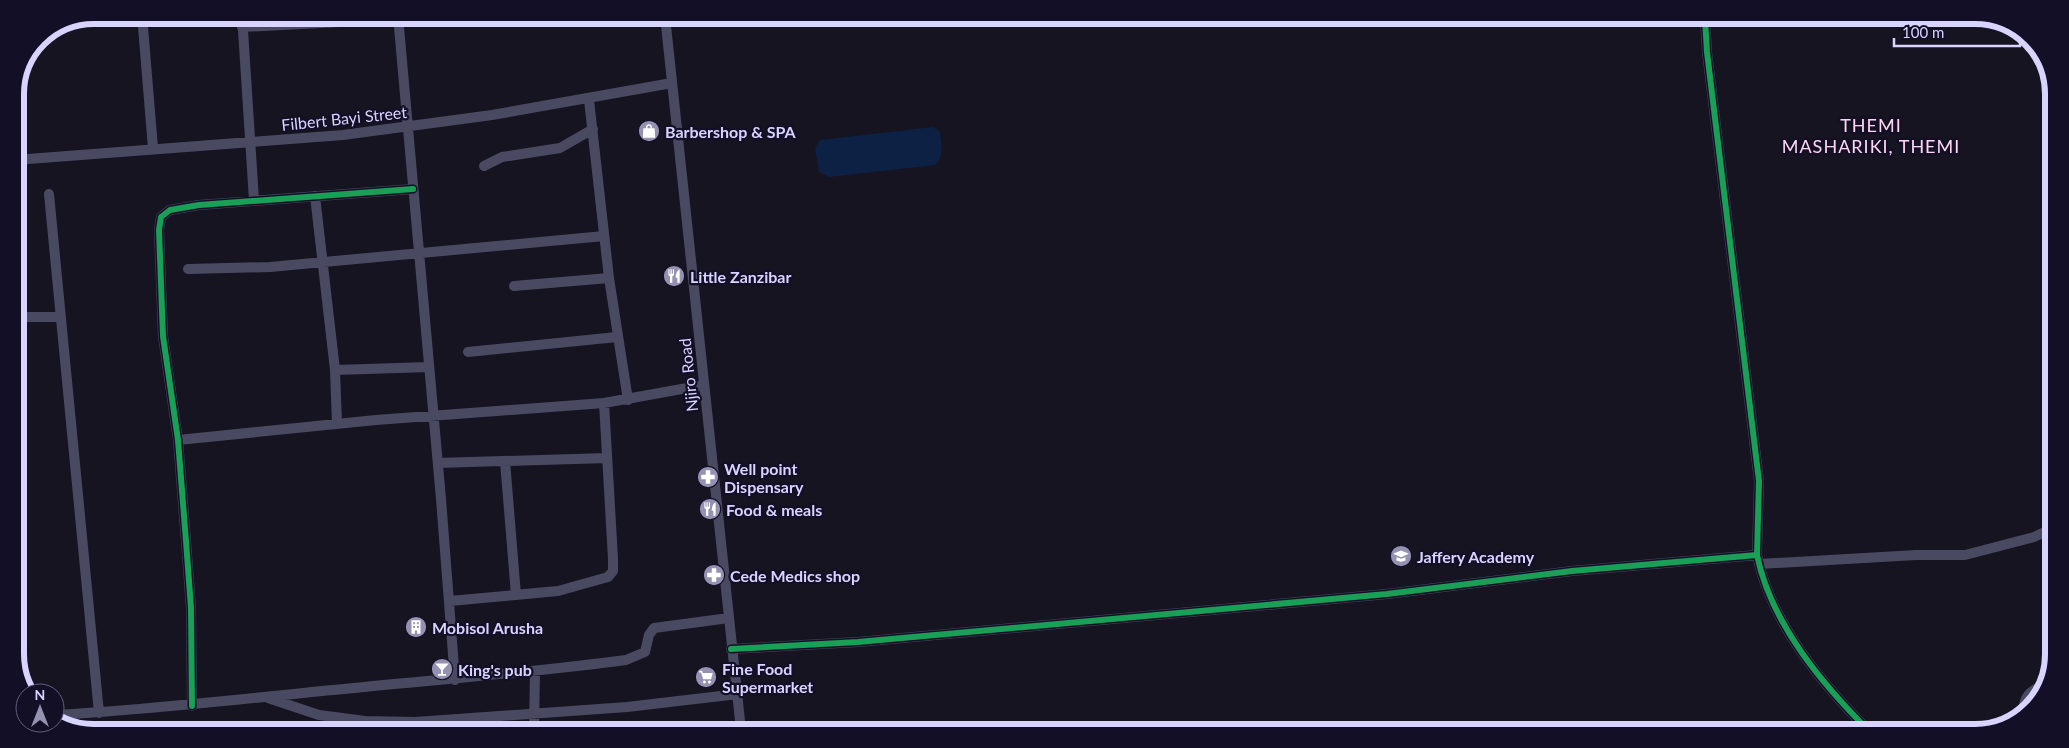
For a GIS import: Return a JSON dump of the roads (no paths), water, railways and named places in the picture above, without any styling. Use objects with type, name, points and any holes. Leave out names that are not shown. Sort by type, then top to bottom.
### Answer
[{"type":"street","points":[[143,24],[153,148]]},
{"type":"street","points":[[254,200],[242,26],[277,24]]},
{"type":"street","points":[[399,24],[450,601],[455,680]]},
{"type":"street","name":"Njiro Road","points":[[666,24],[740,724]]},
{"type":"street","points":[[1705,24],[1707,52],[1759,481],[1758,560],[1770,596],[1785,625],[1826,684],[1863,724]]},
{"type":"street","name":"Filbert Bayi Street","points":[[24,159],[153,148],[311,138],[589,100],[672,83]]},
{"type":"street","points":[[589,100],[609,278],[628,400]]},
{"type":"street","points":[[484,166],[502,157],[560,148],[593,129]]},
{"type":"street","points":[[192,706],[190,600],[178,440],[163,336],[161,217],[164,213],[176,208],[254,200],[413,189]]},
{"type":"street","points":[[49,194],[59,317],[98,713]]},
{"type":"street","points":[[316,196],[324,260],[337,424]]},
{"type":"street","points":[[188,269],[270,267],[324,260],[503,247],[604,236]]},
{"type":"street","points":[[514,286],[609,278]]},
{"type":"street","points":[[24,317],[59,317]]},
{"type":"street","points":[[468,352],[617,337]]},
{"type":"street","points":[[334,370],[429,367]]},
{"type":"street","points":[[178,440],[337,424],[604,403],[704,385]]},
{"type":"street","points":[[450,601],[572,589],[608,577],[613,571],[604,403]]},
{"type":"street","points":[[438,463],[607,458]]},
{"type":"street","points":[[505,462],[516,595]]},
{"type":"street","points":[[731,649],[867,641],[1378,595],[1572,571],[1758,560],[1965,554],[2034,537],[2045,532]]},
{"type":"street","points":[[65,715],[192,706],[455,680],[626,660],[645,652],[649,635],[654,628],[729,618]]},
{"type":"street","points":[[534,724],[535,671]]},
{"type":"street","points":[[2024,704],[2029,693],[2035,690]]},
{"type":"street","points":[[433,724],[534,713],[627,707],[738,694]]},
{"type":"street","points":[[265,698],[319,715],[395,724]]},
{"type":"water","points":[[933,127],[940,132],[941,145],[940,158],[935,165],[829,177],[819,172],[815,148],[820,140]]},
{"type":"place","name":"Barbershop & SPA","points":[[649,131]]},
{"type":"place","name":"Little Zanzibar","points":[[674,276]]},
{"type":"place","name":"Well point Dispensary","points":[[708,477]]},
{"type":"place","name":"Food & meals","points":[[710,509]]},
{"type":"place","name":"Jaffery Academy","points":[[1401,556]]},
{"type":"place","name":"Cede Medics shop","points":[[714,575]]},
{"type":"place","name":"Mobisol Arusha","points":[[416,627]]},
{"type":"place","name":"King's pub","points":[[442,669]]},
{"type":"place","name":"Fine Food Supermarket","points":[[706,677]]},
{"type":"district","name":"THEMI MASHARIKI, THEMI","points":[[1871,135]]}]
